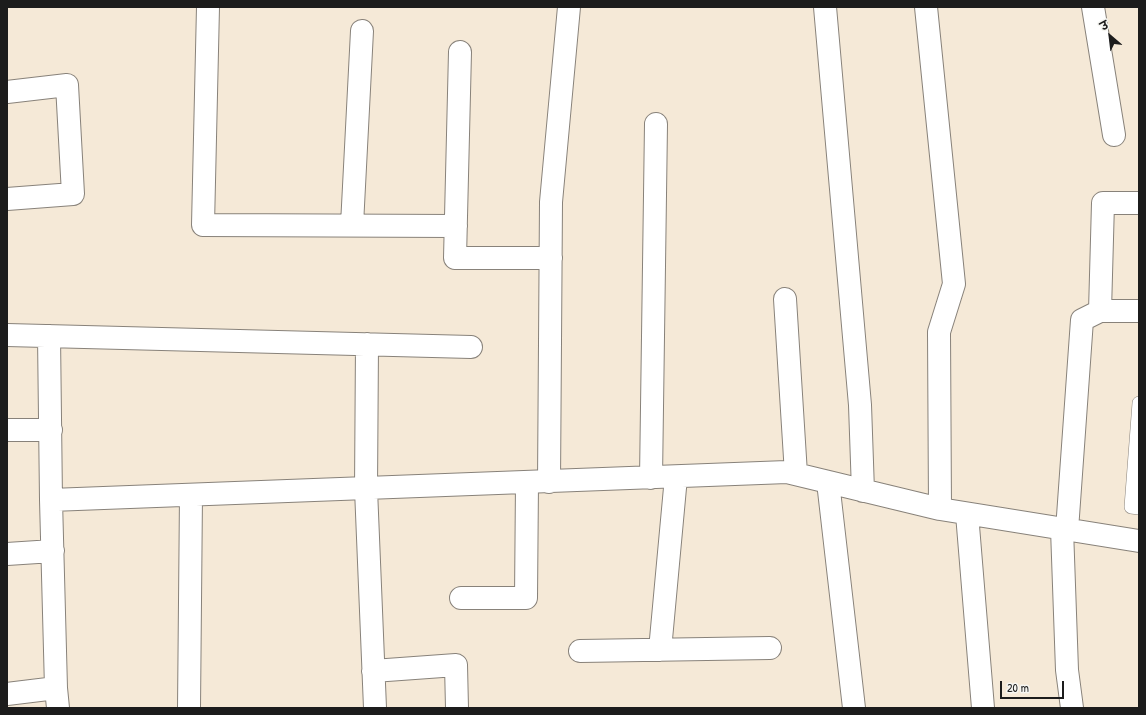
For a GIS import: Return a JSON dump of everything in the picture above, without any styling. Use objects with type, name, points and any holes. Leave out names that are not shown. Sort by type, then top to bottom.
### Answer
[{"type":"street","points":[[208,7],[203,225],[456,226]]},
{"type":"street","points":[[550,482],[551,202],[569,7]]},
{"type":"street","points":[[825,7],[860,405],[863,490]]},
{"type":"street","points":[[926,7],[954,284],[939,332],[940,509]]},
{"type":"street","points":[[1093,7],[1114,135]]},
{"type":"street","points":[[352,226],[362,31]]},
{"type":"street","points":[[460,52],[455,258],[551,258]]},
{"type":"street","points":[[7,92],[67,85],[73,194],[7,199]]},
{"type":"street","points":[[651,478],[656,124]]},
{"type":"street","points":[[1100,311],[1103,203],[1139,203]]},
{"type":"street","points":[[785,299],[796,474]]},
{"type":"street","points":[[1072,708],[1067,670],[1065,529],[1082,320],[1100,311],[1139,311]]},
{"type":"street","points":[[7,335],[471,347]]},
{"type":"street","points":[[7,694],[57,698],[51,500],[49,336]]},
{"type":"street","points":[[367,344],[366,489],[375,708]]},
{"type":"street","points":[[7,430],[51,430]]},
{"type":"street","points":[[51,500],[787,472],[940,509],[1139,541]]},
{"type":"street","points":[[660,650],[676,477]]},
{"type":"street","points":[[828,482],[854,708]]},
{"type":"street","points":[[461,598],[526,598],[527,483]]},
{"type":"street","points":[[189,708],[191,495]]},
{"type":"street","points":[[967,514],[984,708]]},
{"type":"street","points":[[7,554],[53,551]]},
{"type":"street","points":[[580,651],[770,648]]},
{"type":"street","points":[[374,671],[456,665],[457,708]]},
{"type":"lane","points":[[1139,403],[1130,507],[1139,508]]}]
